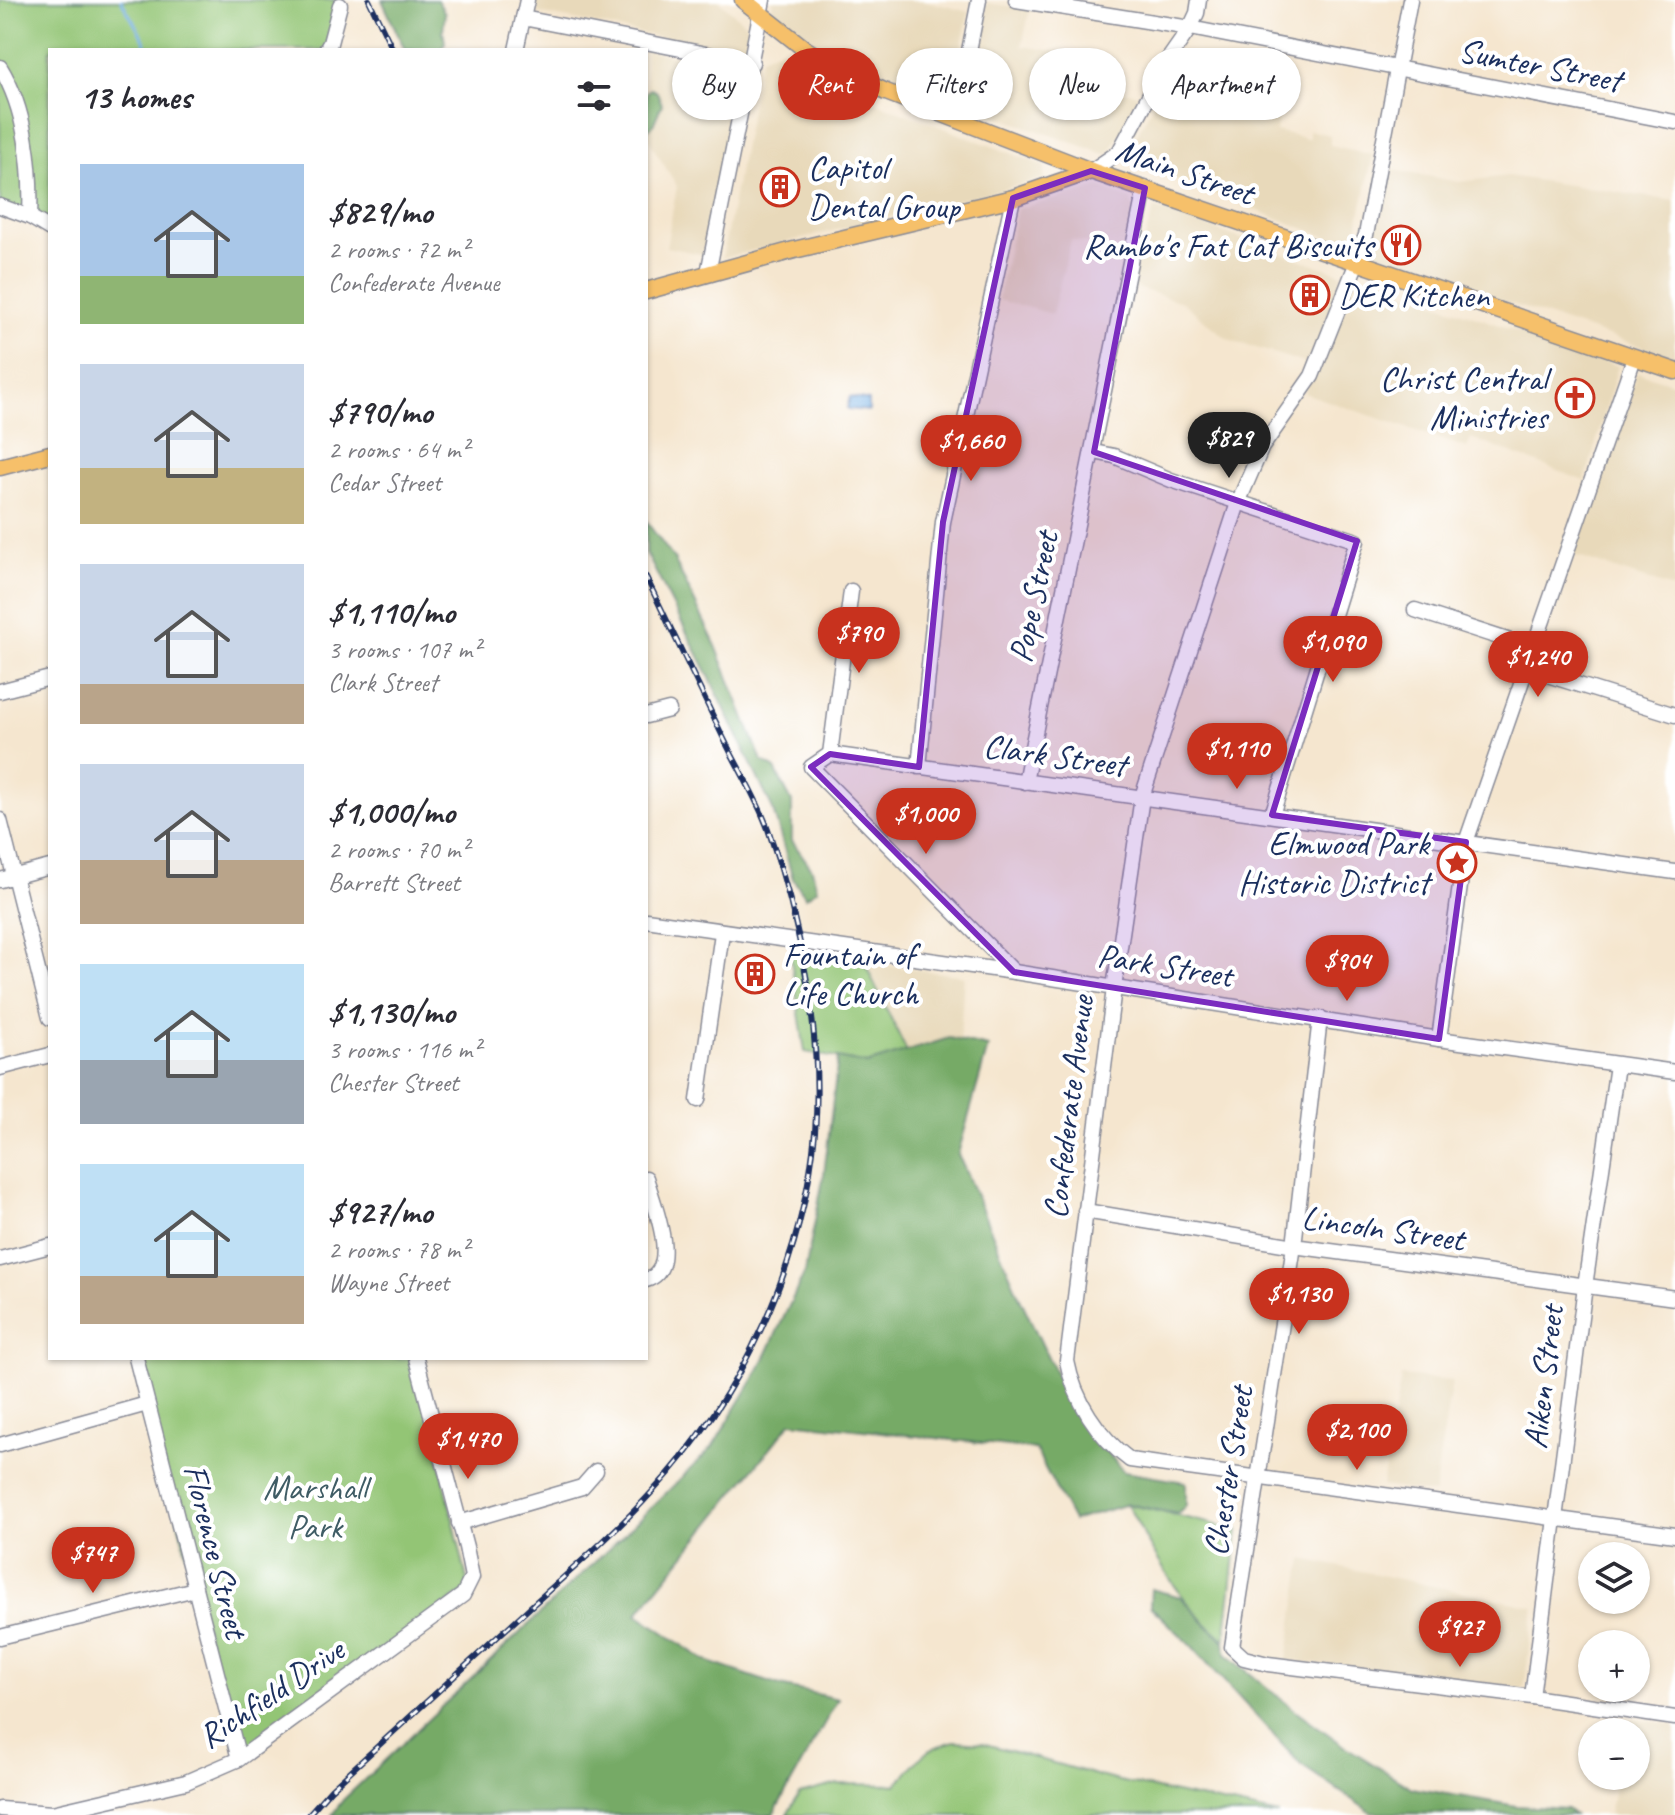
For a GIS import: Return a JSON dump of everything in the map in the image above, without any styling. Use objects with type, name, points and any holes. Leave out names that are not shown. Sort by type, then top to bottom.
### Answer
[{"type":"main road","name":"Main Street","points":[[743,0],[762,7],[805,49],[838,70],[896,96]]},
{"type":"main road","name":"Main Street","points":[[964,120],[1091,171],[1675,371]]},
{"type":"main road","points":[[648,290],[1013,198],[1091,171]]},
{"type":"main road","points":[[0,467],[48,455]]},
{"type":"street","points":[[516,48],[527,0]]},
{"type":"street","points":[[970,48],[979,0]]},
{"type":"street","name":"Sumter Street","points":[[1016,0],[1190,28],[1675,122]]},
{"type":"street","points":[[1091,171],[1119,152],[1169,58],[1190,28],[1199,0]]},
{"type":"street","name":"Confederate Avenue","points":[[1257,1477],[1130,1460],[1114,1449],[1088,1414],[1071,1385],[1067,1361],[1114,988],[1142,797],[1238,503],[1262,447],[1312,376],[1357,262],[1366,235],[1410,0]]},
{"type":"street","points":[[327,48],[340,5]]},
{"type":"street","points":[[755,48],[762,7]]},
{"type":"street","points":[[523,18],[676,48]]},
{"type":"street","points":[[0,67],[16,102],[29,158],[32,184],[30,217]]},
{"type":"street","points":[[708,273],[740,120]]},
{"type":"street","name":"Pope Street","points":[[1025,782],[1145,188]]},
{"type":"street","points":[[919,767],[943,522],[1013,198]]},
{"type":"street","points":[[0,206],[48,228]]},
{"type":"street","points":[[1439,1039],[1466,842],[1634,358]]},
{"type":"street","points":[[1094,452],[1114,456],[1171,480],[1357,541],[1272,815]]},
{"type":"street","points":[[851,591],[830,754],[811,767],[1014,972]]},
{"type":"street","points":[[1415,610],[1535,649]]},
{"type":"street","points":[[1528,669],[1675,715]]},
{"type":"street","points":[[0,691],[48,679]]},
{"type":"street","points":[[648,715],[669,710]]},
{"type":"street","name":"Clark Street","points":[[830,754],[1675,872]]},
{"type":"street","points":[[0,820],[7,878],[48,1011]]},
{"type":"street","points":[[7,878],[48,868]]},
{"type":"street","name":"Park Street","points":[[648,920],[1675,1072]]},
{"type":"street","points":[[698,1100],[722,933]]},
{"type":"street","name":"Chester Street","points":[[1320,1018],[1294,1246],[1232,1647],[1244,1658],[1268,1664],[1532,1697]]},
{"type":"street","points":[[0,1068],[48,1056]]},
{"type":"street","name":"Aiken Street","points":[[1532,1697],[1617,1065]]},
{"type":"street","points":[[648,1185],[663,1237],[663,1265],[654,1277],[648,1279]]},
{"type":"street","name":"Lincoln Street","points":[[1085,1211],[1294,1246],[1675,1298]]},
{"type":"street","points":[[0,1259],[48,1247]]},
{"type":"street","name":"Florence Street","points":[[136,1360],[239,1759]]},
{"type":"street","points":[[417,1360],[459,1523],[582,1487],[596,1471]]},
{"type":"street","points":[[0,1445],[147,1404]]},
{"type":"street","points":[[1257,1477],[1675,1535]]},
{"type":"street","name":"Richfield Drive","points":[[0,1809],[52,1814],[186,1782],[239,1759],[463,1595],[472,1577],[459,1523]]},
{"type":"street","points":[[0,1637],[195,1589]]},
{"type":"street","points":[[1532,1697],[1675,1718]]},
{"type":"highlighted area","points":[[1091,171],[1145,188],[1094,452],[1357,541],[1272,815],[1466,842],[1439,1039],[1014,972],[811,767],[830,754],[919,767],[943,522],[1013,198]]},
{"type":"shaded area","points":[[537,0],[718,0],[748,26],[745,48],[714,48],[535,12]]},
{"type":"shaded area","points":[[773,0],[922,0],[969,12],[961,48],[896,48],[896,85],[880,79],[880,48],[823,48],[771,9]]},
{"type":"shaded area","points":[[987,3],[1030,9],[1022,46],[1036,48],[1029,48],[1029,120],[1126,120],[1126,92],[1142,95],[1108,155],[1008,120],[1013,120],[1013,48],[979,48]]},
{"type":"shaded area","points":[[648,50],[672,56],[672,120],[734,120],[706,255],[666,247],[677,186],[648,139]]},
{"type":"shaded area","points":[[778,50],[778,120],[880,120],[880,103],[896,110],[896,120],[922,120],[1045,166],[1044,179],[722,258],[749,120],[762,120],[762,57]]},
{"type":"shaded area","points":[[1145,120],[1278,120],[1276,131],[1309,139],[1309,130],[1330,135],[1330,145],[1373,155],[1353,247],[1124,160]]},
{"type":"shaded area","points":[[1388,169],[1459,182],[1508,176],[1675,201],[1675,358],[1370,257]]},
{"type":"shaded area","points":[[1099,187],[1130,200],[1134,210],[1127,252],[1071,240],[1052,314],[998,300],[1017,209]]},
{"type":"shaded area","points":[[1154,208],[1342,274],[1311,365],[1228,339],[1182,302],[1131,286]]},
{"type":"shaded area","points":[[1361,277],[1618,366],[1585,481],[1471,438],[1467,448],[1304,393]]},
{"type":"shaded area","points":[[1637,372],[1675,384],[1675,589],[1573,555]]},
{"type":"shaded area","points":[[864,962],[964,976],[960,1041],[948,1038],[907,1052]]},
{"type":"shaded area","points":[[1401,1376],[1452,1381],[1434,1494],[1382,1486]]},
{"type":"shaded area","points":[[1303,1559],[1534,1607],[1524,1689],[1287,1660]]},
{"type":"shaded area","points":[[1650,1721],[1675,1725],[1675,1815],[1609,1815],[1613,1790],[1650,1790]]},
{"type":"green space","points":[[0,0],[342,0],[327,48],[48,48],[48,228],[0,206]]},
{"type":"green space","points":[[382,0],[437,0],[445,13],[445,43],[441,48],[404,48]]},
{"type":"green space","points":[[648,91],[657,92],[662,104],[648,129]]},
{"type":"green space","points":[[648,524],[674,559],[716,646],[762,761],[775,769],[792,802],[792,841],[812,869],[817,889],[806,897],[793,879],[773,810],[648,557]]},
{"type":"green space","points":[[790,954],[864,962],[907,1052],[867,1064],[805,1052]]},
{"type":"green space","points":[[949,1038],[988,1047],[958,1154],[1019,1296],[1075,1414],[1124,1472],[1186,1482],[1186,1506],[1178,1514],[1127,1504],[1073,1521],[1035,1449],[791,1422],[637,1614],[706,1661],[780,1686],[838,1699],[773,1815],[332,1815],[343,1800],[712,1448],[760,1368],[805,1272],[824,1174],[838,1058],[867,1064]]},
{"type":"green space","name":"Marshall Park","points":[[137,1360],[416,1360],[469,1588],[239,1759]]},
{"type":"green space","points":[[1127,1504],[1238,1530],[1225,1640],[1181,1595]]},
{"type":"green space","points":[[1151,1589],[1181,1597],[1225,1641],[1226,1654],[1346,1747],[1412,1788],[1517,1806],[1567,1809],[1574,1815],[1372,1813],[1301,1765],[1190,1644],[1150,1606]]},
{"type":"green space","points":[[955,1741],[982,1743],[1114,1780],[1279,1815],[787,1815],[799,1794],[838,1784],[896,1785],[927,1752]]},
{"type":"water","points":[[850,397],[869,401],[869,411],[847,408]]},
{"type":"waterway","points":[[121,0],[146,48]]},
{"type":"railway","points":[[369,0],[392,48]]},
{"type":"railway","points":[[308,1815],[331,1789],[607,1538],[684,1454],[714,1414],[763,1326],[797,1230],[808,1181],[817,1095],[812,1018],[799,939],[780,864],[764,817],[648,581]]},
{"type":"place","name":"Capitol Dental Group","points":[[780,187]]},
{"type":"place","name":"Rambo's Fat Cat Biscuits","points":[[1401,245]]},
{"type":"place","name":"DER Kitchen","points":[[1310,295]]},
{"type":"place","name":"Christ Central Ministries","points":[[1575,398]]},
{"type":"place","name":"Elmwood Park Historic District","points":[[1457,863]]},
{"type":"place","name":"Fountain of Life Church","points":[[755,974]]}]
